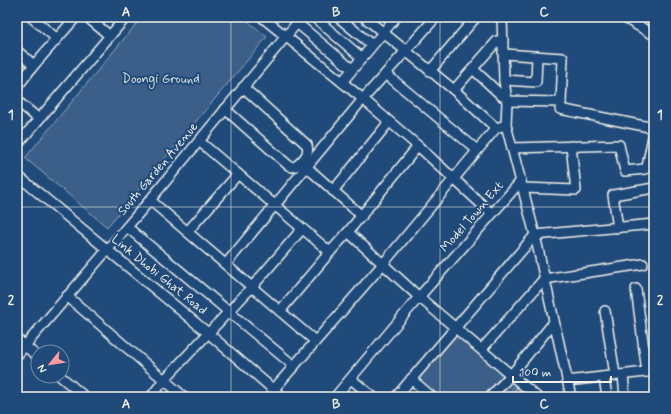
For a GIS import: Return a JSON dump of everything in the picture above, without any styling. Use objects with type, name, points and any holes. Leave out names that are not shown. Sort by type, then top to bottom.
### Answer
[{"type":"street","points":[[31,17],[56,38]]},
{"type":"street","points":[[17,87],[56,38],[76,17]]},
{"type":"street","points":[[87,17],[110,36]]},
{"type":"street","points":[[17,145],[126,17]]},
{"type":"street","points":[[262,17],[418,146],[491,213]]},
{"type":"street","points":[[314,17],[362,58]]},
{"type":"street","points":[[338,17],[372,45]]},
{"type":"street","points":[[364,17],[454,90],[496,128]]},
{"type":"street","points":[[342,82],[396,17]]},
{"type":"street","points":[[226,264],[275,206],[304,164],[436,17]]},
{"type":"street","points":[[430,71],[476,17]]},
{"type":"street","name":"Model Town Ext","points":[[335,397],[419,296],[491,213],[522,184],[506,125],[502,17]]},
{"type":"street","points":[[623,17],[654,35]]},
{"type":"street","points":[[300,20],[352,69]]},
{"type":"street","name":"South Garden Avenue","points":[[17,354],[150,200],[285,36],[300,20]]},
{"type":"street","points":[[454,90],[497,41],[503,40]]},
{"type":"street","points":[[17,51],[34,65]]},
{"type":"street","points":[[504,54],[563,58],[562,102],[560,109],[654,129],[646,168],[626,171],[619,145],[512,148]]},
{"type":"street","points":[[504,80],[536,82],[537,56]]},
{"type":"street","points":[[473,70],[506,99],[562,102]]},
{"type":"street","points":[[386,74],[477,150]]},
{"type":"street","points":[[243,87],[307,145],[308,154],[304,164]]},
{"type":"street","points":[[17,101],[39,119]]},
{"type":"street","points":[[225,109],[288,165],[292,167],[304,164]]},
{"type":"street","points":[[333,191],[389,122]]},
{"type":"street","points":[[274,390],[383,264],[496,128],[506,125]]},
{"type":"street","points":[[199,141],[330,252]]},
{"type":"street","points":[[280,311],[362,216],[418,146]]},
{"type":"street","points":[[571,146],[576,190],[522,184],[535,235],[571,397]]},
{"type":"street","points":[[304,164],[362,216]]},
{"type":"street","points":[[188,231],[238,174]]},
{"type":"street","name":"Link Dhobi Ghat Road","points":[[17,175],[208,333],[282,397]]},
{"type":"street","points":[[618,228],[613,196],[654,188]]},
{"type":"street","points":[[150,200],[188,231],[315,342]]},
{"type":"street","points":[[396,397],[535,235],[654,224]]},
{"type":"street","points":[[127,226],[294,366]]},
{"type":"street","points":[[151,397],[164,380],[252,287],[302,229]]},
{"type":"street","points":[[348,232],[419,296],[537,397]]},
{"type":"street","points":[[482,349],[544,279],[642,264]]},
{"type":"street","points":[[567,381],[651,371],[636,289]]},
{"type":"street","points":[[67,296],[184,397]]},
{"type":"street","points":[[605,311],[625,397]]},
{"type":"street","points":[[490,397],[511,375],[554,322]]},
{"type":"street","points":[[17,339],[30,351]]},
{"type":"street","points":[[604,377],[607,397]]},
{"type":"street","points":[[350,379],[373,397]]},
{"type":"street","points":[[411,379],[432,397]]},
{"type":"street","points":[[70,384],[85,397]]},
{"type":"green space","name":"Doongi Ground","points":[[142,17],[243,17],[267,37],[107,227],[25,158]]},
{"type":"green space","points":[[457,335],[516,384],[506,397],[437,397],[417,381]]},
{"type":"building","points":[[518,386],[531,397],[508,397]]},
{"type":"waterway","points":[[638,17],[654,26]]}]
